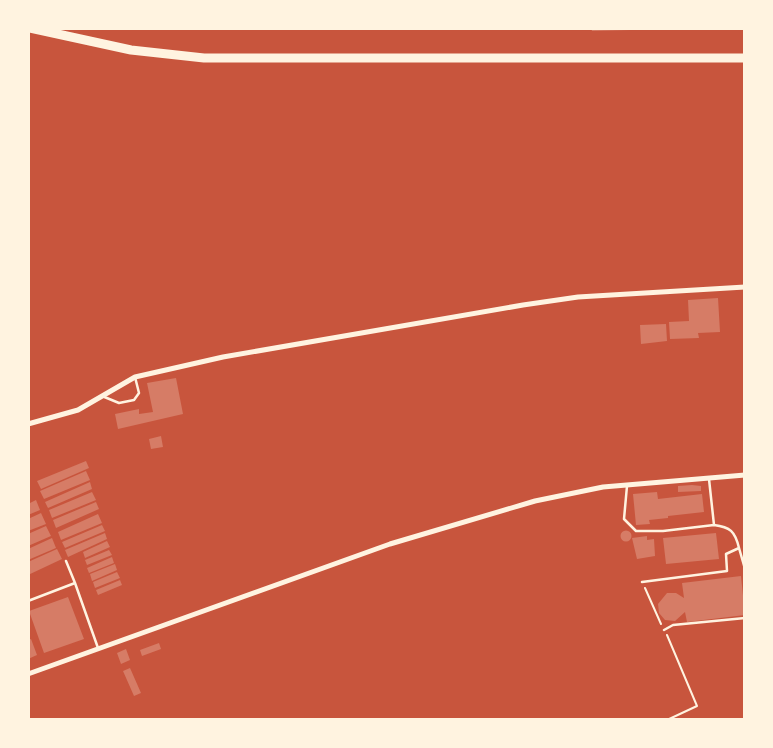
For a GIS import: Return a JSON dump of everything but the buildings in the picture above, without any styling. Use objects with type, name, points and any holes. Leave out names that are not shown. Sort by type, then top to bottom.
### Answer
[{"type":"main road","points":[[30,28],[131,50],[204,58],[745,58]]},
{"type":"street","points":[[28,424],[78,410],[135,377],[387,327],[523,304],[589,296],[745,287]]},
{"type":"street","points":[[28,674],[390,544],[466,520],[569,494],[745,475]]},
{"type":"lane","points":[[102,396],[119,402],[134,400],[139,393],[135,377]]},
{"type":"lane","points":[[709,478],[714,525]]},
{"type":"lane","points":[[627,486],[624,519],[636,531],[714,525],[728,527],[735,534],[745,569]]},
{"type":"lane","points":[[642,582],[727,571],[726,554],[739,548]]},
{"type":"lane","points":[[66,561],[99,649]]},
{"type":"lane","points":[[28,601],[75,583]]},
{"type":"lane","points":[[664,630],[673,625],[745,618]]},
{"type":"path","points":[[642,582],[697,706],[667,720]]}]
